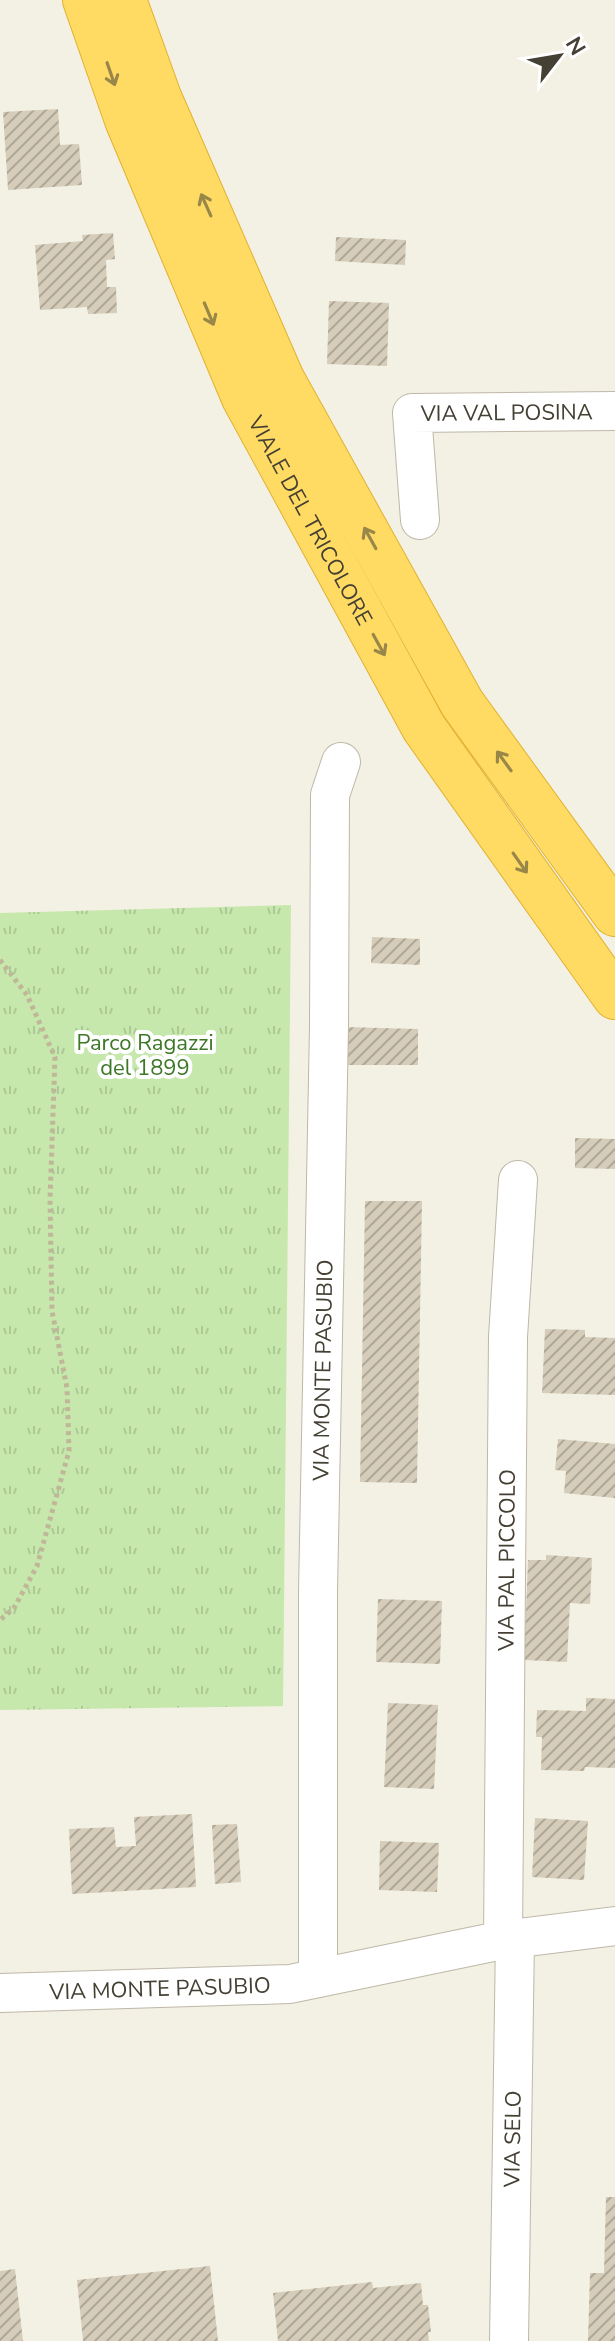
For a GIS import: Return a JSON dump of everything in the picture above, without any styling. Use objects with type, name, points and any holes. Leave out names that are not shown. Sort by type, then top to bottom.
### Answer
[{"type":"highway","name":"VIALE DEL TRICOLORE","points":[[85,0],[127,120],[244,398],[424,728],[615,997]]},
{"type":"highway","name":"VIALE DEL TRICOLORE","points":[[124,0],[159,97],[282,379],[462,703],[615,914]]},
{"type":"street","name":"VIA VAL POSINA","points":[[420,520],[412,413],[615,411]]},
{"type":"street","name":"VIA MONTE PASUBIO","points":[[318,1978],[318,1592],[329,1027],[330,795],[341,762]]},
{"type":"street","name":"VIA PAL PICCOLO","points":[[509,1939],[508,1337],[518,1180]]},
{"type":"street","name":"VIA MONTE PASUBIO","points":[[0,1993],[290,1984],[509,1939],[615,1926]]},
{"type":"street","name":"VIA SELO","points":[[509,1939],[509,2341]]},
{"type":"path","points":[[0,960],[27,995],[55,1057],[50,1200],[52,1311],[67,1388],[69,1451],[37,1566],[14,1608],[0,1620]]},
{"type":"green space","name":"Parco Ragazzi del 1899","points":[[291,905],[283,1706],[0,1710],[0,913]]},
{"type":"building","points":[[58,109],[60,145],[79,144],[82,185],[8,190],[3,112]]},
{"type":"building","points":[[113,233],[115,259],[106,260],[107,287],[116,287],[117,313],[88,314],[87,307],[40,310],[35,245],[83,241],[82,235]]},
{"type":"building","points":[[336,237],[406,240],[405,265],[335,261]]},
{"type":"building","points":[[329,301],[389,303],[387,366],[327,364]]},
{"type":"building","points":[[372,937],[420,939],[420,965],[371,963]]},
{"type":"building","points":[[344,1027],[418,1029],[418,1065],[343,1065]]},
{"type":"building","points":[[575,1138],[615,1139],[615,1169],[575,1168]]},
{"type":"building","points":[[365,1201],[422,1201],[417,1483],[360,1482]]},
{"type":"building","points":[[545,1329],[585,1330],[585,1337],[615,1338],[615,1395],[542,1393]]},
{"type":"building","points":[[558,1439],[615,1444],[615,1498],[564,1493],[566,1471],[555,1470]]},
{"type":"building","points":[[546,1555],[592,1558],[590,1604],[570,1603],[567,1662],[524,1660],[528,1560],[546,1560]]},
{"type":"building","points":[[378,1599],[442,1601],[440,1664],[376,1662]]},
{"type":"building","points":[[586,1698],[615,1699],[615,1768],[541,1770],[542,1737],[536,1737],[537,1710],[586,1711]]},
{"type":"building","points":[[388,1703],[438,1705],[434,1789],[384,1787]]},
{"type":"building","points":[[192,1814],[196,1887],[72,1894],[69,1829],[114,1827],[116,1847],[136,1846],[134,1817]]},
{"type":"building","points":[[535,1818],[588,1821],[584,1880],[532,1877]]},
{"type":"building","points":[[237,1824],[241,1882],[215,1884],[212,1825]]},
{"type":"building","points":[[380,1841],[439,1843],[437,1892],[379,1890]]},
{"type":"building","points":[[606,2197],[615,2197],[615,2341],[588,2341],[590,2273],[604,2273]]},
{"type":"building","points":[[210,2266],[218,2341],[83,2341],[77,2280]]},
{"type":"building","points":[[15,2269],[23,2341],[0,2341],[0,2271]]},
{"type":"building","points":[[372,2282],[373,2288],[421,2283],[423,2305],[428,2305],[429,2341],[278,2341],[273,2293]]}]
